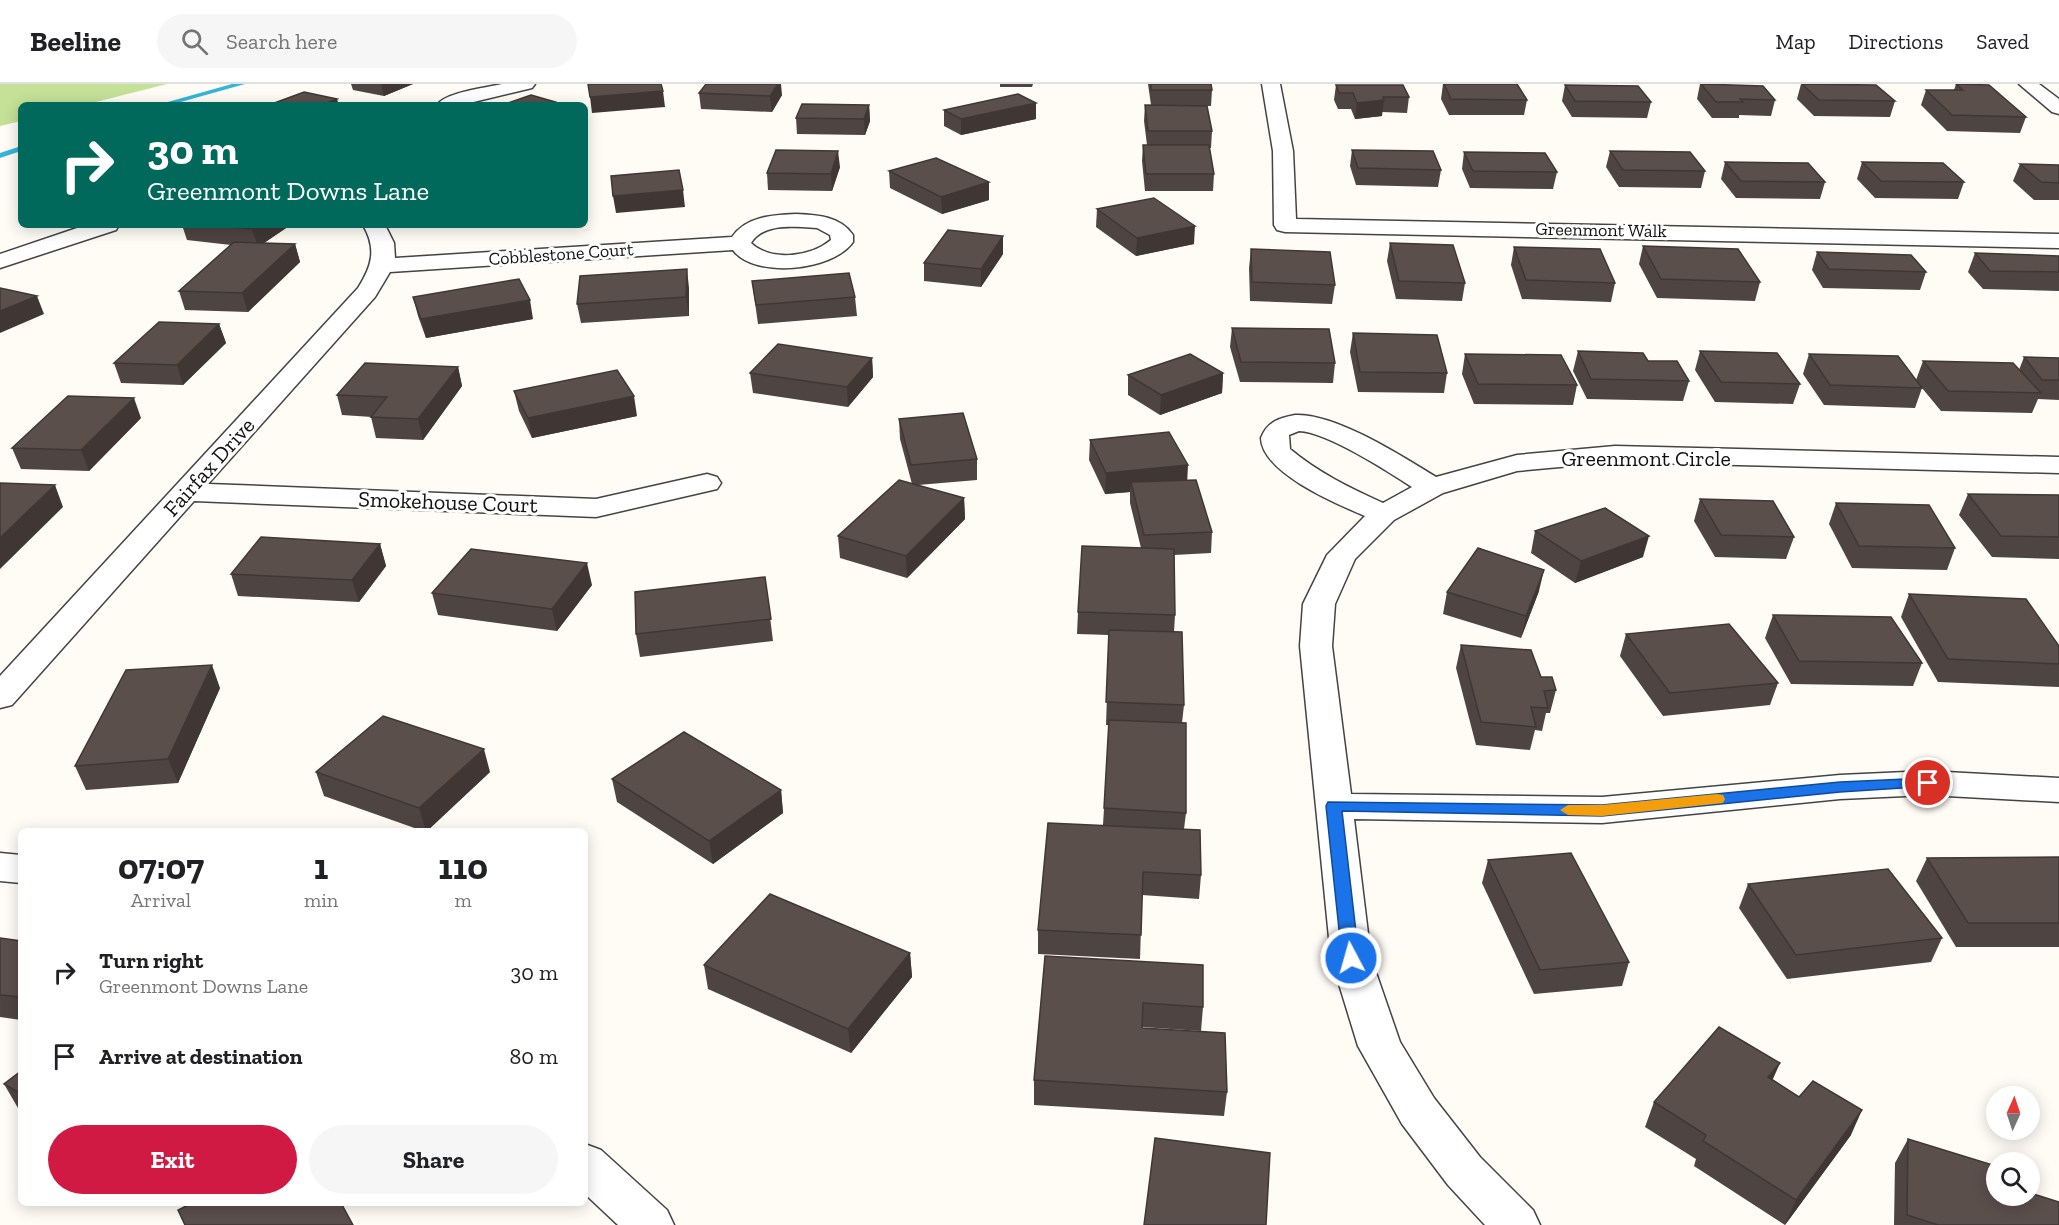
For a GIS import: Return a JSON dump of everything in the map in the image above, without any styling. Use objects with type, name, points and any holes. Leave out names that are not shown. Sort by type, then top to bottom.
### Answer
[{"type":"street","points":[[452,102],[526,84]]},
{"type":"street","name":"Greenmont Walk","points":[[1272,84],[1283,151],[1285,225],[2059,242]]},
{"type":"street","points":[[2028,84],[2059,108]]},
{"type":"street","points":[[0,261],[99,228]]},
{"type":"street","points":[[376,228],[383,237],[383,266]]},
{"type":"street","name":"Cobblestone Court","points":[[383,266],[740,243]]},
{"type":"street","name":"Fairfax Drive","points":[[0,697],[367,292],[383,266]]},
{"type":"street","points":[[1384,514],[1327,485],[1291,463],[1279,453],[1275,446],[1274,438],[1278,430],[1293,423],[1306,423],[1323,429],[1374,452],[1433,487]]},
{"type":"street","name":"Greenmont Circle","points":[[1516,1225],[1464,1171],[1418,1111],[1380,1046],[1351,958],[1316,646],[1319,604],[1342,555],[1384,514],[1433,487],[1516,463],[1615,454],[2059,465]]},
{"type":"street","name":"Smokehouse Court","points":[[186,492],[596,508],[707,483]]},
{"type":"street","points":[[1333,806],[1602,810],[1840,787],[1928,783],[2059,790]]},
{"type":"street","points":[[0,867],[18,869]]},
{"type":"street","points":[[588,1167],[650,1225]]},
{"type":"green space","points":[[0,84],[167,84],[96,102],[18,102],[18,122],[0,126]]},
{"type":"building","points":[[588,84],[661,84],[663,91],[590,97]]},
{"type":"building","points":[[706,84],[778,84],[770,96],[699,93]]},
{"type":"building","points":[[1151,84],[1211,84],[1212,90],[1151,90]]},
{"type":"building","points":[[1444,84],[1517,84],[1527,100],[1451,99]]},
{"type":"building","points":[[1701,84],[1763,86],[1775,100],[1740,99],[1743,102],[1716,102]]},
{"type":"building","points":[[1802,84],[1876,85],[1895,101],[1819,100]]},
{"type":"building","points":[[1956,84],[1989,85],[2026,117],[1952,115],[1926,90],[1963,90]]},
{"type":"building","points":[[1336,85],[1403,85],[1409,97],[1383,97],[1384,100],[1357,103],[1353,93],[1339,93]]},
{"type":"building","points":[[1565,85],[1638,86],[1651,102],[1575,101]]},
{"type":"building","points":[[304,92],[337,99],[330,102],[277,102]]},
{"type":"building","points":[[1018,94],[1036,103],[961,119],[944,110]]},
{"type":"building","points":[[531,95],[555,102],[511,102]]},
{"type":"building","points":[[802,104],[869,105],[864,119],[796,118]]},
{"type":"building","points":[[1145,105],[1207,106],[1212,131],[1148,131]]},
{"type":"building","points":[[1143,145],[1209,145],[1214,174],[1146,174]]},
{"type":"building","points":[[776,150],[838,151],[831,174],[767,173]]},
{"type":"building","points":[[1352,150],[1433,151],[1441,170],[1358,168]]},
{"type":"building","points":[[1610,151],[1690,152],[1705,171],[1623,170]]},
{"type":"building","points":[[1464,152],[1545,153],[1557,172],[1473,171]]},
{"type":"building","points":[[936,158],[989,182],[941,197],[889,171]]},
{"type":"building","points":[[1725,162],[1808,163],[1825,182],[1741,181]]},
{"type":"building","points":[[1862,162],[1943,163],[1964,182],[1881,181]]},
{"type":"building","points":[[2020,164],[2059,165],[2059,183],[2041,182]]},
{"type":"building","points":[[679,170],[683,190],[613,196],[611,176]]},
{"type":"building","points":[[1154,198],[1195,226],[1137,238],[1097,209]]},
{"type":"building","points":[[948,230],[1003,236],[981,269],[924,263]]},
{"type":"building","points":[[234,242],[295,244],[242,293],[179,291]]},
{"type":"building","points":[[1390,243],[1453,245],[1465,283],[1399,281]]},
{"type":"building","points":[[1643,246],[1738,249],[1760,282],[1661,279]]},
{"type":"building","points":[[1514,247],[1600,249],[1615,283],[1526,280]]},
{"type":"building","points":[[1251,249],[1330,252],[1335,285],[1252,282]]},
{"type":"building","points":[[1817,252],[1911,255],[1926,272],[1829,269]]},
{"type":"building","points":[[1975,253],[2059,256],[2059,272],[1990,271]]},
{"type":"building","points":[[687,269],[686,297],[577,304],[580,276]]},
{"type":"building","points":[[849,273],[855,297],[756,305],[752,281]]},
{"type":"building","points":[[519,279],[530,300],[421,319],[413,297]]},
{"type":"building","points":[[0,288],[37,296],[0,311]]},
{"type":"building","points":[[159,322],[219,324],[177,365],[114,363]]},
{"type":"building","points":[[1232,328],[1329,329],[1335,363],[1241,362]]},
{"type":"building","points":[[1353,333],[1437,335],[1447,373],[1360,372]]},
{"type":"building","points":[[778,344],[872,358],[847,387],[750,373]]},
{"type":"building","points":[[1578,351],[1643,353],[1648,361],[1677,361],[1689,381],[1591,379]]},
{"type":"building","points":[[1700,351],[1777,353],[1800,384],[1721,382]]},
{"type":"building","points":[[1190,354],[1223,373],[1161,395],[1128,375]]},
{"type":"building","points":[[1465,354],[1561,355],[1577,385],[1478,384]]},
{"type":"building","points":[[1809,354],[1898,356],[1922,388],[1830,385]]},
{"type":"building","points":[[2024,357],[2059,358],[2059,380],[2042,380]]},
{"type":"building","points":[[1923,361],[2013,363],[2041,393],[1948,391]]},
{"type":"building","points":[[365,363],[458,367],[418,419],[371,417],[387,397],[337,395]]},
{"type":"building","points":[[617,370],[634,396],[528,418],[514,391]]},
{"type":"building","points":[[68,396],[134,398],[81,450],[12,448]]},
{"type":"building","points":[[963,413],[977,459],[911,465],[899,419]]},
{"type":"building","points":[[1169,432],[1188,465],[1106,473],[1090,440]]},
{"type":"building","points":[[899,480],[964,498],[906,556],[838,536]]},
{"type":"building","points":[[1196,480],[1212,532],[1144,535],[1131,482]]},
{"type":"building","points":[[0,483],[55,485],[0,538]]},
{"type":"building","points":[[1968,494],[2059,495],[2059,537],[2001,536]]},
{"type":"building","points":[[1700,499],[1773,501],[1794,537],[1721,535]]},
{"type":"building","points":[[1836,503],[1929,505],[1955,548],[1859,546]]},
{"type":"building","points":[[1605,508],[1649,536],[1581,561],[1535,531]]},
{"type":"building","points":[[261,537],[380,544],[352,580],[231,574]]},
{"type":"building","points":[[1082,546],[1174,549],[1175,615],[1078,612]]},
{"type":"building","points":[[1478,548],[1544,570],[1526,616],[1447,592]]},
{"type":"building","points":[[471,549],[587,563],[552,609],[432,593]]},
{"type":"building","points":[[765,577],[771,619],[636,634],[635,592]]},
{"type":"building","points":[[1909,594],[2026,599],[2059,646],[2059,664],[1948,659]]},
{"type":"building","points":[[1773,615],[1891,617],[1922,663],[1799,661]]},
{"type":"building","points":[[1729,624],[1778,683],[1670,693],[1626,634]]},
{"type":"building","points":[[1109,630],[1182,632],[1184,705],[1106,702]]},
{"type":"building","points":[[1461,645],[1531,650],[1541,677],[1552,677],[1556,690],[1544,691],[1548,708],[1531,707],[1536,727],[1481,722]]},
{"type":"building","points":[[212,665],[168,759],[75,766],[126,670]]},
{"type":"building","points":[[383,716],[484,749],[419,808],[316,772]]},
{"type":"building","points":[[1109,720],[1186,723],[1186,813],[1104,808]]},
{"type":"building","points":[[684,732],[781,790],[709,841],[612,779]]},
{"type":"building","points":[[1048,823],[1200,830],[1201,875],[1143,872],[1141,935],[1038,930]]},
{"type":"building","points":[[1571,853],[1629,962],[1540,970],[1488,860]]},
{"type":"building","points":[[2059,857],[2059,923],[1968,923],[1927,858]]},
{"type":"building","points":[[1888,869],[1942,938],[1796,955],[1748,884]]},
{"type":"building","points":[[770,894],[910,953],[848,1029],[704,965]]},
{"type":"building","points":[[0,938],[18,941],[18,997],[0,995]]},
{"type":"building","points":[[1045,956],[1203,965],[1203,1007],[1143,1003],[1142,1028],[1225,1033],[1227,1092],[1034,1080]]},
{"type":"building","points":[[1719,1027],[1780,1063],[1768,1077],[1799,1097],[1813,1081],[1862,1110],[1796,1200],[1703,1141],[1706,1135],[1654,1102]]},
{"type":"building","points":[[18,1073],[18,1092],[4,1084]]},
{"type":"building","points":[[1155,1138],[1270,1153],[1266,1225],[1144,1225]]},
{"type":"building","points":[[1908,1139],[1986,1163],[1986,1206],[2040,1206],[2040,1196],[2059,1202],[2059,1225],[1938,1225],[1907,1215]]},
{"type":"building","points":[[186,1206],[343,1206],[353,1225],[185,1225],[178,1210]]},
{"type":"waterway","points":[[172,102],[241,84]]},
{"type":"waterway","points":[[0,156],[18,149]]},
{"type":"slow traffic","points":[[1568,810],[1602,810],[1717,799]]},
{"type":"route","points":[[1351,958],[1333,806],[1602,810],[1840,787],[1928,783]]}]
